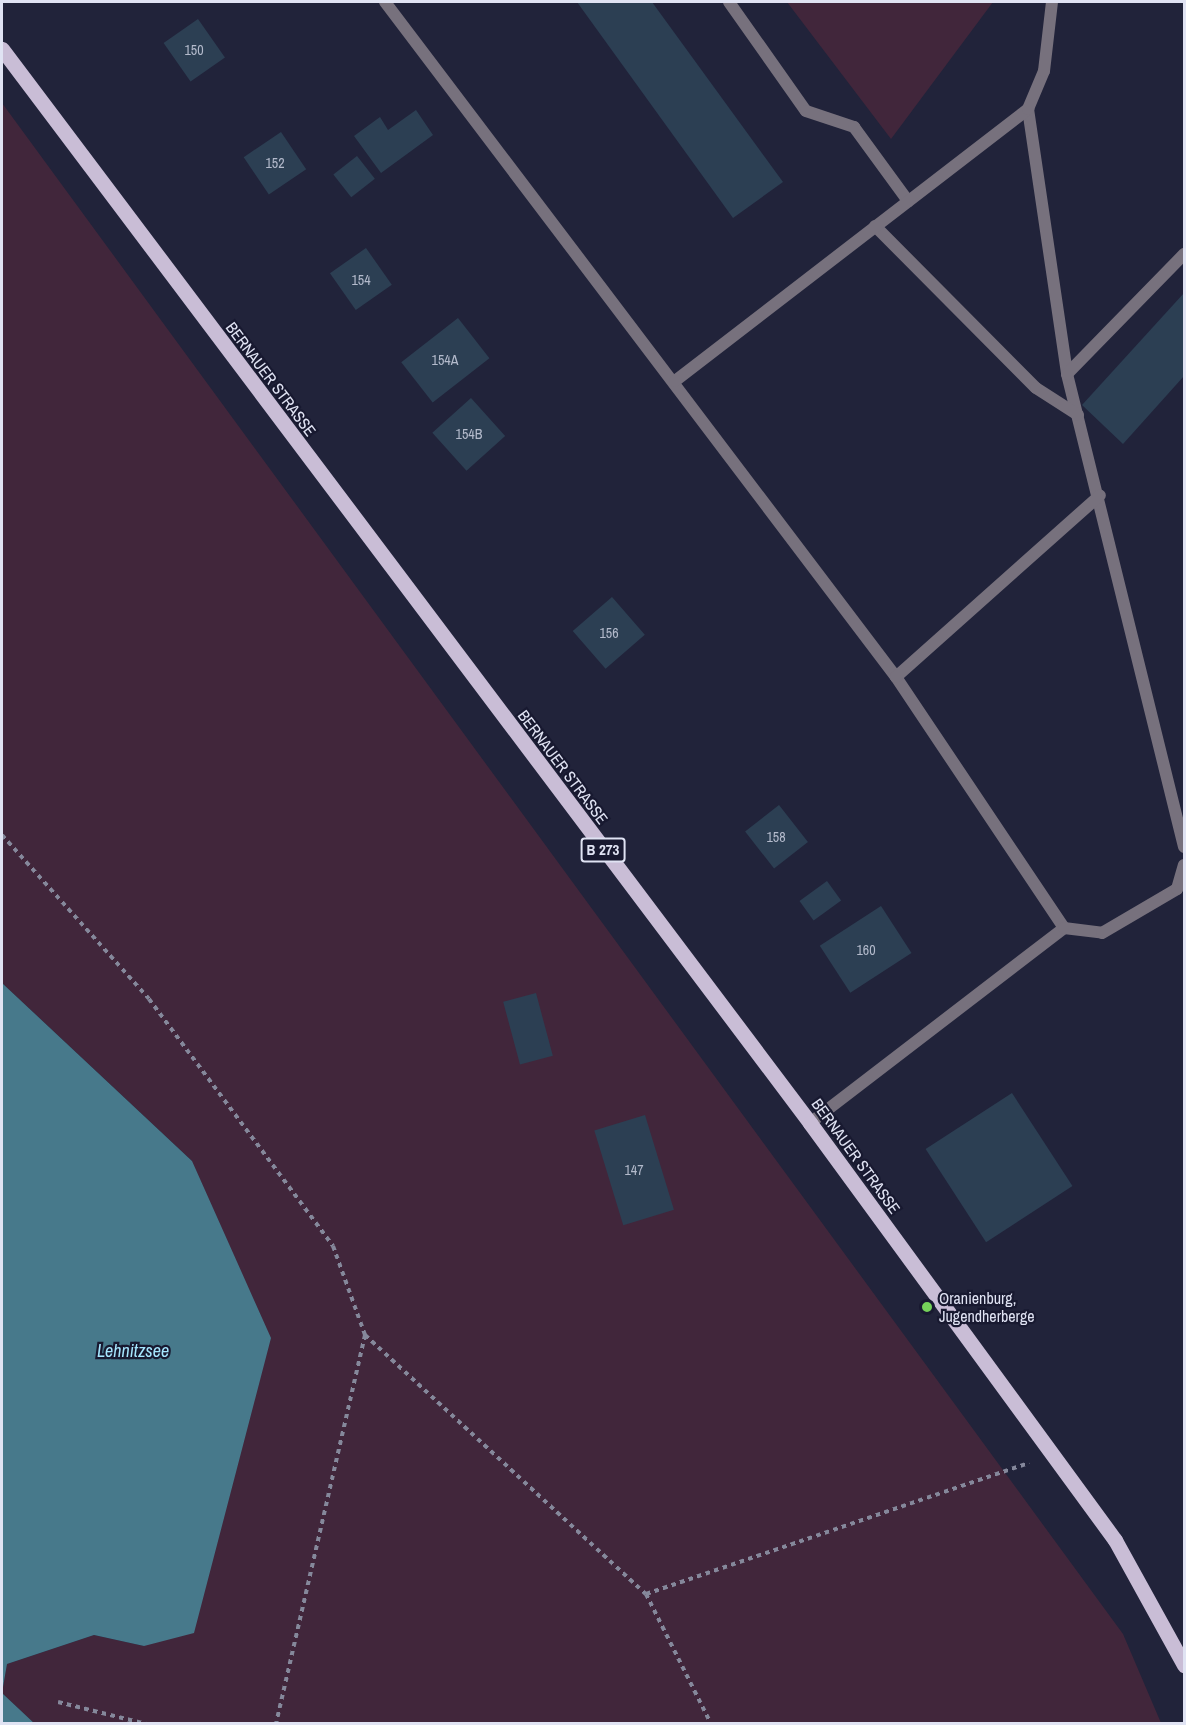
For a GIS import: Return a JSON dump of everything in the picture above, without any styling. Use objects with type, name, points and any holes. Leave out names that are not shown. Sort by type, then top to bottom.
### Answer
[{"type":"main road","name":"BERNAUER STRASSE","points":[[2,49],[810,1123],[1114,1540],[1185,1665]]},
{"type":"lane","points":[[385,2],[675,381],[896,677],[1064,928]]},
{"type":"lane","points":[[729,2],[806,111],[854,127],[908,201]]},
{"type":"lane","points":[[675,381],[1028,109],[1044,71],[1052,2]]},
{"type":"lane","points":[[1028,109],[1067,374],[1100,495],[1185,848]]},
{"type":"lane","points":[[875,226],[1036,388],[1078,414]]},
{"type":"lane","points":[[1067,374],[1185,254]]},
{"type":"lane","points":[[896,677],[1100,495]]},
{"type":"lane","points":[[810,1123],[1064,928],[1102,933],[1177,889],[1185,865]]},
{"type":"path","points":[[2,835],[149,999],[333,1246],[365,1335],[646,1594],[711,1724]]},
{"type":"path","points":[[276,1724],[365,1335]]},
{"type":"path","points":[[646,1594],[1052,1455]]},
{"type":"path","points":[[58,1702],[146,1724]]},
{"type":"shaded area","points":[[787,2],[993,2],[891,139]]},
{"type":"shaded area","points":[[2,103],[1123,1634],[1161,1723],[35,1724],[2,1693],[7,1664],[94,1635],[144,1646],[192,1161],[2,983]]},
{"type":"water","name":"Lehnitzsee","points":[[2,983],[192,1161],[271,1338],[194,1633],[144,1646],[94,1635],[7,1664],[2,1693]]},
{"type":"water","points":[[2,1693],[35,1724],[2,1723]]},
{"type":"building","points":[[577,2],[652,2],[783,182],[733,218]]},
{"type":"building","points":[[198,19],[225,58],[191,82],[164,43]]},
{"type":"building","points":[[416,110],[433,135],[381,173],[354,136],[380,117],[388,130]]},
{"type":"building","points":[[281,132],[306,169],[269,194],[244,157]]},
{"type":"building","points":[[357,156],[375,179],[351,197],[333,174]]},
{"type":"building","points":[[366,248],[392,285],[356,310],[330,273]]},
{"type":"building","points":[[1184,293],[1184,376],[1123,444],[1082,405]]},
{"type":"building","points":[[458,318],[489,358],[433,403],[401,362]]},
{"type":"building","points":[[471,398],[505,436],[466,471],[432,433]]},
{"type":"building","points":[[612,597],[645,635],[606,669],[573,631]]},
{"type":"building","points":[[779,805],[808,842],[774,869],[745,831]]},
{"type":"building","points":[[827,881],[841,900],[814,920],[799,901]]},
{"type":"building","points":[[881,906],[911,953],[850,993],[820,946]]},
{"type":"building","points":[[536,993],[553,1056],[520,1065],[503,1002]]},
{"type":"building","points":[[1012,1093],[1072,1186],[986,1242],[926,1149]]},
{"type":"building","points":[[645,1115],[674,1210],[623,1225],[594,1130]]},
{"type":"place","name":"Oranienburg, Jugendherberge","points":[[927,1307]]}]
